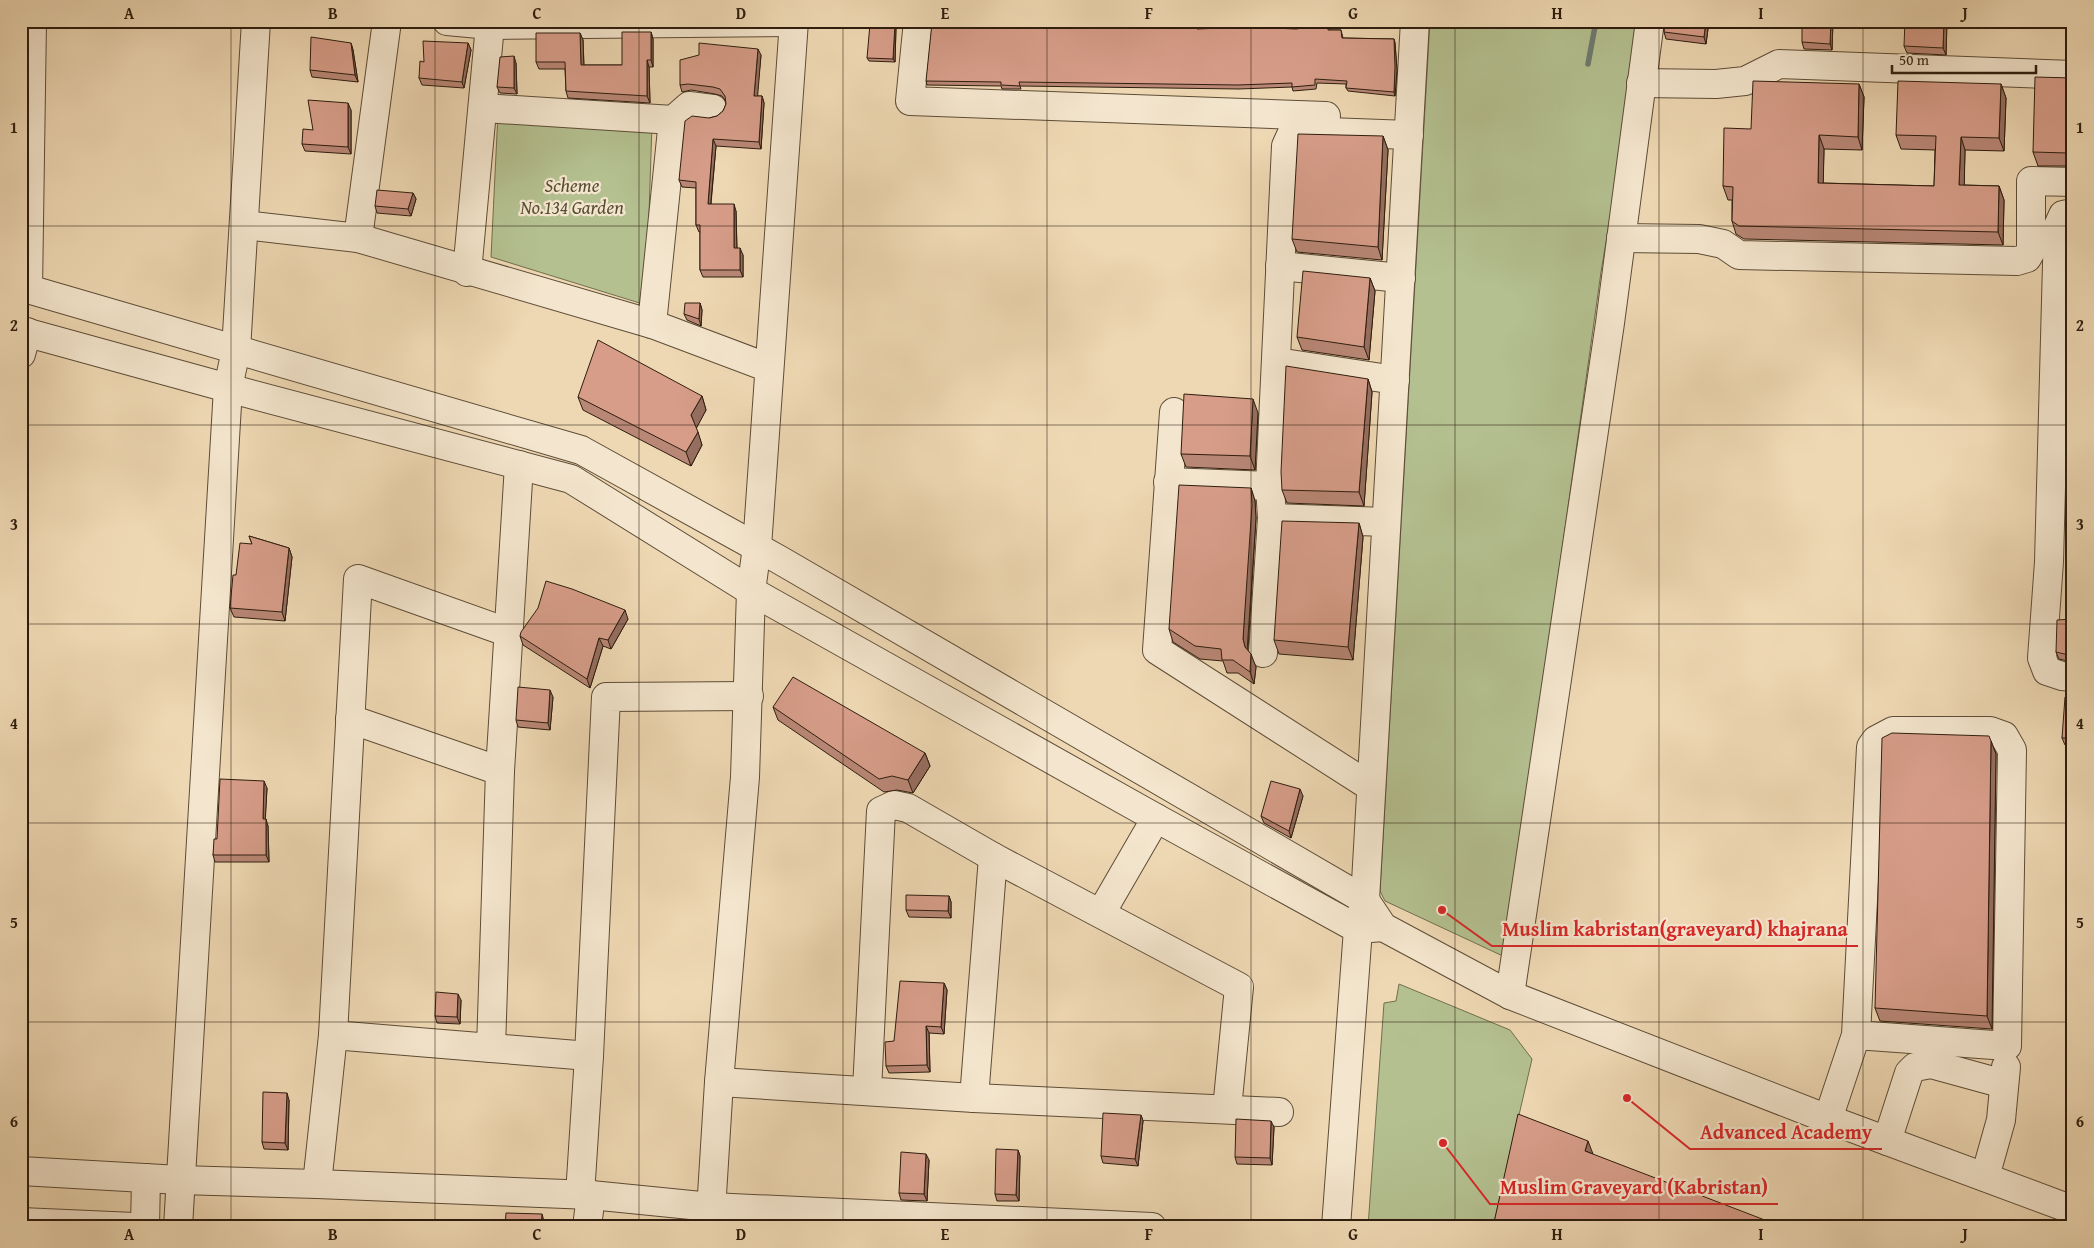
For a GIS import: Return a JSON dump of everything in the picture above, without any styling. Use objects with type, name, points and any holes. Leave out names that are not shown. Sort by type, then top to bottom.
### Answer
[{"type":"street","points":[[32,21],[24,288],[581,450],[757,547],[1365,900]]},
{"type":"street","points":[[178,1227],[228,388],[236,350],[256,21]]},
{"type":"street","points":[[358,238],[387,21]]},
{"type":"street","points":[[447,21],[490,25],[794,22],[757,547],[751,590],[745,777],[719,1082],[710,1217]]},
{"type":"street","points":[[918,21],[910,101],[1286,115],[1409,126]]},
{"type":"street","points":[[1336,1227],[1371,928],[1365,900],[1415,21]]},
{"type":"street","points":[[1510,995],[1621,238],[1650,21]]},
{"type":"street","points":[[467,272],[490,25]]},
{"type":"street","points":[[1641,83],[1716,84],[1745,81],[1779,64],[2073,74]]},
{"type":"street","points":[[652,324],[673,120],[689,106],[713,109]]},
{"type":"street","points":[[483,108],[673,120]]},
{"type":"street","points":[[1263,653],[1272,518],[1270,486],[1286,146],[1291,135],[1302,131],[1409,126]]},
{"type":"street","points":[[1621,238],[1699,239],[1723,244],[1739,255],[2016,261],[2027,258],[2031,251],[2032,181],[2073,182]]},
{"type":"street","points":[[2073,213],[2063,215],[2058,226],[2061,563],[2042,658],[2047,671],[2073,677]]},
{"type":"street","points":[[244,225],[358,238],[467,272],[652,324],[769,368]]},
{"type":"street","points":[[1280,266],[1400,278]]},
{"type":"street","points":[[23,339],[228,388],[571,480],[751,590],[1156,818],[1371,928],[1510,995],[1828,1119],[2073,1210]]},
{"type":"street","points":[[1277,362],[1395,380]]},
{"type":"street","points":[[1174,412],[1157,650],[1371,787]]},
{"type":"street","points":[[491,1048],[500,771],[519,465]]},
{"type":"street","points":[[1168,482],[1270,486]]},
{"type":"street","points":[[1272,518],[1386,522]]},
{"type":"street","points":[[317,1184],[333,1035],[358,579],[508,632]]},
{"type":"street","points":[[586,1227],[585,1195],[589,1056],[606,697],[749,696]]},
{"type":"street","points":[[350,719],[500,771]]},
{"type":"street","points":[[1828,1119],[1856,1035],[1871,748],[1876,740],[1894,732],[1990,731],[2004,736],[2012,750],[2007,1046],[2001,1120],[1985,1177]]},
{"type":"street","points":[[867,1090],[881,812],[894,805],[908,808],[993,857],[1239,987],[1227,1109]]},
{"type":"street","points":[[1101,913],[1156,818]]},
{"type":"street","points":[[974,1098],[993,857]]},
{"type":"street","points":[[333,1035],[589,1056]]},
{"type":"street","points":[[1856,1035],[2007,1046]]},
{"type":"street","points":[[1887,1141],[1909,1073],[1915,1066],[1931,1064],[2004,1084]]},
{"type":"street","points":[[719,1082],[974,1098],[1278,1112]]},
{"type":"street","points":[[21,1171],[180,1180],[585,1195],[710,1217],[1152,1227]]},
{"type":"street","points":[[145,1227],[146,1178]]},
{"type":"street","points":[[21,1222],[134,1227]]},
{"type":"green space","points":[[1430,21],[1643,21],[1601,272],[1505,957],[1385,901],[1380,891]]},
{"type":"green space","name":"Scheme No.134 Garden","points":[[498,113],[652,124],[646,305],[491,257]]},
{"type":"green space","points":[[1399,984],[1510,1030],[1532,1059],[1493,1227],[1368,1227],[1384,1003],[1396,1001]]},
{"type":"building","points":[[1665,21],[1706,21],[1704,37],[1664,32]]},
{"type":"building","points":[[1802,21],[1831,21],[1830,44],[1802,42]]},
{"type":"building","points":[[1905,21],[1944,21],[1943,48],[1904,46]]},
{"type":"building","points":[[932,23],[1132,25],[1197,27],[1197,29],[1250,27],[1328,28],[1328,30],[1341,30],[1342,38],[1394,39],[1394,92],[1346,88],[1347,81],[1315,79],[1315,85],[1292,87],[1292,83],[1238,85],[1019,82],[1020,86],[1001,85],[1001,82],[926,81]]},
{"type":"building","points":[[870,24],[895,24],[893,59],[867,58]]},
{"type":"building","points":[[622,32],[651,32],[651,60],[647,60],[647,96],[566,91],[565,62],[536,62],[536,33],[580,33],[581,65],[622,65]]},
{"type":"building","points":[[311,37],[351,43],[355,75],[310,70]]},
{"type":"building","points":[[423,41],[468,43],[462,82],[419,78],[420,61],[424,62]]},
{"type":"building","points":[[699,43],[758,49],[754,96],[762,96],[759,142],[713,139],[708,204],[734,204],[734,248],[740,248],[740,270],[700,270],[700,225],[696,225],[696,182],[679,180],[685,121],[692,116],[709,118],[717,116],[723,111],[726,104],[725,96],[720,89],[688,84],[680,85],[680,60],[699,55]]},
{"type":"building","points":[[514,56],[514,88],[497,87],[500,57]]},
{"type":"building","points":[[2035,77],[2073,78],[2073,154],[2033,152]]},
{"type":"building","points":[[1753,81],[1859,84],[1858,137],[1819,135],[1818,183],[1934,186],[1936,136],[1896,135],[1898,81],[2001,84],[1999,138],[1961,137],[1959,185],[1999,186],[1998,232],[1739,226],[1732,221],[1733,187],[1723,186],[1724,128],[1751,129]]},
{"type":"building","points":[[308,100],[348,103],[348,147],[302,144],[303,129],[313,130]]},
{"type":"building","points":[[1298,134],[1383,136],[1378,247],[1292,239]]},
{"type":"building","points":[[377,190],[413,193],[408,209],[375,206]]},
{"type":"building","points":[[1303,271],[1370,278],[1364,347],[1297,337]]},
{"type":"building","points":[[685,303],[700,303],[699,319],[684,314]]},
{"type":"building","points":[[598,340],[702,396],[691,415],[698,432],[686,452],[578,397]]},
{"type":"building","points":[[1286,366],[1368,379],[1359,492],[1282,490],[1281,472]]},
{"type":"building","points":[[1184,394],[1253,399],[1250,456],[1181,454]]},
{"type":"building","points":[[1179,485],[1251,488],[1252,505],[1243,639],[1245,647],[1251,654],[1250,672],[1233,660],[1222,660],[1221,649],[1195,646],[1169,629]]},
{"type":"building","points":[[1282,521],[1359,523],[1348,647],[1274,640]]},
{"type":"building","points":[[249,536],[289,548],[282,612],[230,608],[233,575],[236,575],[240,543],[252,544]]},
{"type":"building","points":[[546,581],[625,610],[608,640],[599,638],[587,679],[520,636],[538,608]]},
{"type":"building","points":[[2073,619],[2073,656],[2056,652],[2057,620]]},
{"type":"building","points":[[793,677],[925,753],[908,780],[892,776],[879,779],[773,707]]},
{"type":"building","points":[[518,687],[550,690],[548,723],[516,720]]},
{"type":"building","points":[[2065,697],[2073,698],[2073,738],[2062,738]]},
{"type":"building","points":[[1892,733],[1989,736],[1991,741],[1987,1016],[1875,1008],[1882,738]]},
{"type":"building","points":[[220,779],[264,781],[263,819],[266,819],[266,855],[213,855],[214,839],[217,839]]},
{"type":"building","points":[[1271,781],[1300,789],[1289,831],[1261,816]]},
{"type":"building","points":[[906,895],[949,896],[948,911],[906,910]]},
{"type":"building","points":[[900,981],[944,983],[941,1027],[926,1026],[927,1065],[886,1066],[885,1042],[894,1041]]},
{"type":"building","points":[[436,992],[458,994],[457,1017],[435,1016]]},
{"type":"building","points":[[263,1092],[287,1093],[285,1143],[262,1142]]},
{"type":"building","points":[[1103,1113],[1141,1115],[1135,1159],[1101,1156]]},
{"type":"building","points":[[1518,1114],[1588,1141],[1585,1151],[1783,1227],[1493,1227]]},
{"type":"building","points":[[1236,1119],[1271,1121],[1270,1158],[1235,1157]]},
{"type":"building","points":[[996,1149],[1018,1150],[1016,1195],[995,1194]]},
{"type":"building","points":[[901,1152],[926,1154],[924,1194],[899,1193]]},
{"type":"building","points":[[506,1213],[542,1214],[541,1227],[505,1227]]},
{"type":"waterway","points":[[1588,64],[1596,21]]},
{"type":"place","name":"Muslim kabristan(graveyard) khajrana","points":[[1442,910]]},
{"type":"place","name":"Advanced Academy","points":[[1627,1098]]},
{"type":"place","name":"Muslim Graveyard (Kabristan)","points":[[1443,1143]]}]
